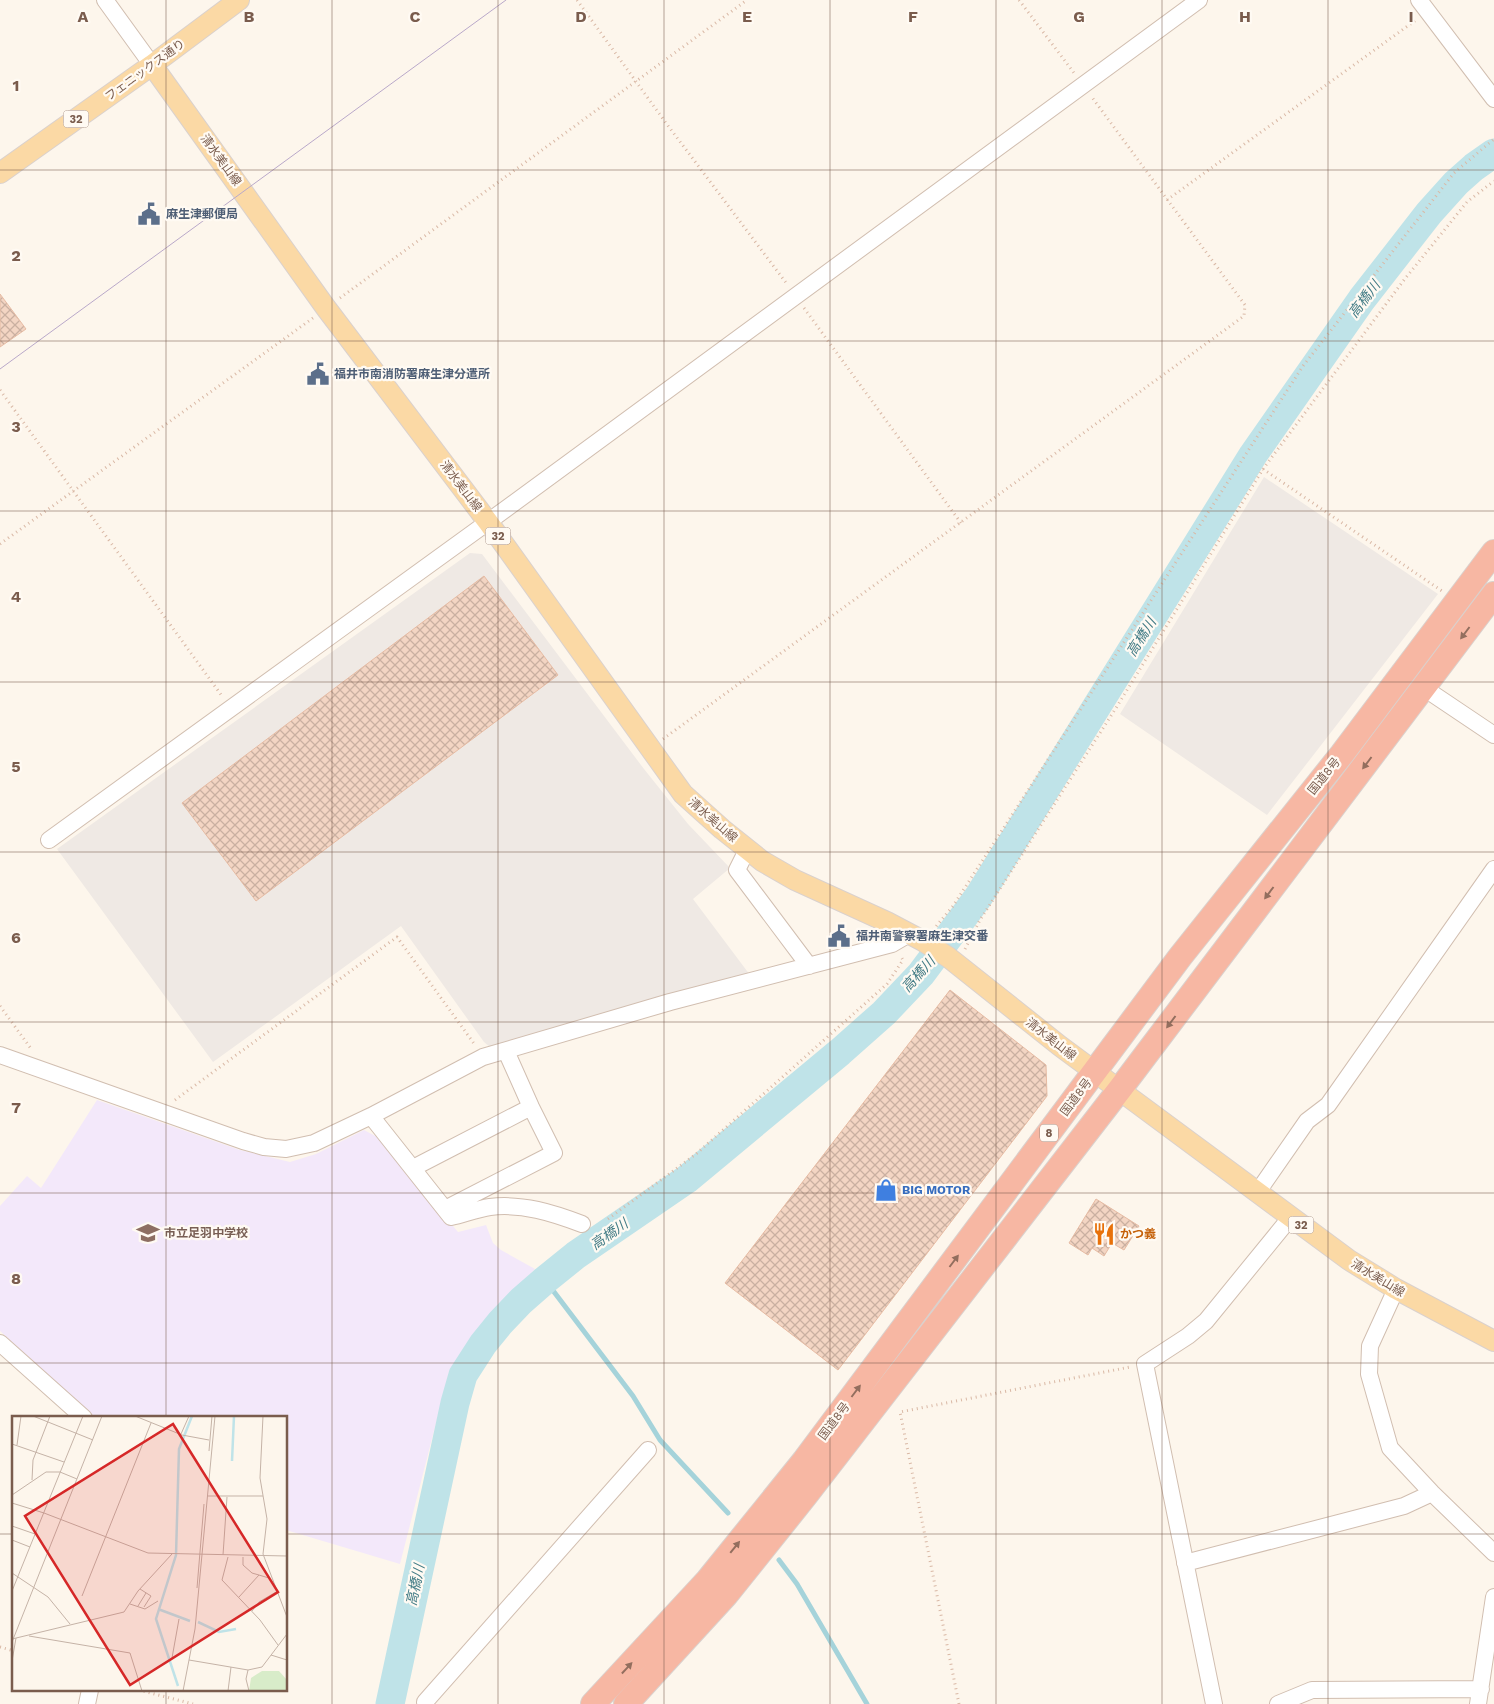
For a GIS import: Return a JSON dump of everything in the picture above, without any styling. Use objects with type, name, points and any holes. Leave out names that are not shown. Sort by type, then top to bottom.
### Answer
[{"type":"highway","name":"国道8号","points":[[594,1704],[708,1580],[769,1505],[923,1303],[1180,957],[1342,754],[1494,552]]},
{"type":"highway","name":"国道8号","points":[[626,1704],[726,1595],[881,1399],[1120,1090],[1494,594]]},
{"type":"main road","name":"フェニックス通り","points":[[0,173],[240,0]]},
{"type":"main road","name":"清水美山線","points":[[152,65],[326,308],[488,522],[683,794],[762,861],[908,940],[953,961],[1060,1046],[1349,1260],[1396,1289],[1494,1341]]},
{"type":"street","points":[[105,0],[152,65]]},
{"type":"street","points":[[49,840],[488,522],[1199,0]]},
{"type":"street","points":[[1424,6],[1492,92]]},
{"type":"street","points":[[1424,688],[1494,736]]},
{"type":"street","points":[[747,850],[737,870],[809,966]]},
{"type":"street","points":[[1257,1192],[1307,1121],[1328,1105],[1494,869]]},
{"type":"street","points":[[0,1055],[243,1141],[264,1147],[286,1149],[314,1143],[483,1057],[670,1002],[908,940]]},
{"type":"street","points":[[445,1208],[554,1152],[506,1051]]},
{"type":"street","points":[[413,1168],[531,1107]]},
{"type":"street","points":[[370,1116],[451,1217],[490,1207],[518,1207],[549,1212],[582,1224]]},
{"type":"street","points":[[1214,1704],[1145,1364],[1188,1336],[1206,1321],[1290,1218]]},
{"type":"street","points":[[1396,1289],[1370,1346],[1369,1374],[1390,1448],[1432,1493],[1494,1553]]},
{"type":"street","points":[[0,1343],[82,1416]]},
{"type":"street","points":[[425,1702],[648,1450]]},
{"type":"street","points":[[1185,1563],[1404,1506],[1432,1493]]},
{"type":"street","points":[[1278,1704],[1312,1690],[1479,1696],[1494,1597]]},
{"type":"path","points":[[577,0],[961,523]]},
{"type":"path","points":[[0,544],[747,0]]},
{"type":"path","points":[[651,748],[1244,316],[1245,305],[1019,0]]},
{"type":"path","points":[[1167,200],[1424,6]]},
{"type":"path","points":[[608,1219],[696,1154],[887,984],[903,960],[908,940],[953,906],[1303,366],[1454,173],[1494,139]]},
{"type":"path","points":[[953,961],[1116,708],[1263,469],[1404,280],[1467,202],[1494,181]]},
{"type":"path","points":[[0,390],[231,708]]},
{"type":"path","points":[[1263,469],[1457,601]]},
{"type":"path","points":[[161,1111],[397,937],[483,1057]]},
{"type":"path","points":[[0,1006],[36,1056],[36,1067]]},
{"type":"path","points":[[959,1704],[900,1412],[1145,1364]]},
{"type":"path","points":[[147,1692],[193,1704]]},
{"type":"shaded area","points":[[1264,477],[1438,594],[1267,815],[1120,714]]},
{"type":"shaded area","points":[[470,553],[482,554],[644,769],[688,824],[730,868],[693,899],[750,975],[491,1048],[484,1042],[401,926],[213,1062],[57,849]]},
{"type":"shaded area","points":[[97,1100],[240,1150],[290,1162],[316,1154],[364,1130],[381,1139],[458,1232],[486,1225],[493,1243],[501,1250],[535,1269],[482,1324],[449,1372],[400,1564],[288,1531],[288,1416],[94,1416],[0,1331],[0,1206],[27,1176],[41,1188]]},
{"type":"building","points":[[0,294],[26,329],[0,347]]},
{"type":"building","points":[[484,576],[558,675],[256,901],[182,803]]},
{"type":"building","name":"BIG MOTOR","points":[[950,990],[1046,1065],[1047,1096],[838,1370],[725,1283]]},
{"type":"building","name":"かつ義","points":[[1096,1199],[1139,1226],[1124,1250],[1112,1243],[1104,1256],[1092,1248],[1088,1255],[1069,1243]]},
{"type":"waterway","name":"高橋川","points":[[390,1704],[455,1403],[463,1375],[483,1344],[521,1301],[545,1280],[576,1255],[687,1179],[840,1052],[884,1013],[921,974],[979,896],[1253,455],[1362,299],[1429,213],[1456,183],[1494,153]]},
{"type":"waterway","points":[[545,1280],[633,1396],[660,1440],[728,1513]]},
{"type":"waterway","points":[[779,1560],[797,1584],[867,1704]]},
{"type":"tram line","points":[[0,369],[506,0]]},
{"type":"place","name":"麻生津郵便局","points":[[149,214]]},
{"type":"place","name":"福井市南消防署麻生津分遣所","points":[[318,374]]},
{"type":"place","name":"福井南警察署麻生津交番","points":[[839,936]]},
{"type":"place","name":"BIG MOTOR","points":[[886,1190]]},
{"type":"place","name":"市立足羽中学校","points":[[148,1233]]},
{"type":"place","name":"かつ義","points":[[1104,1234]]}]
